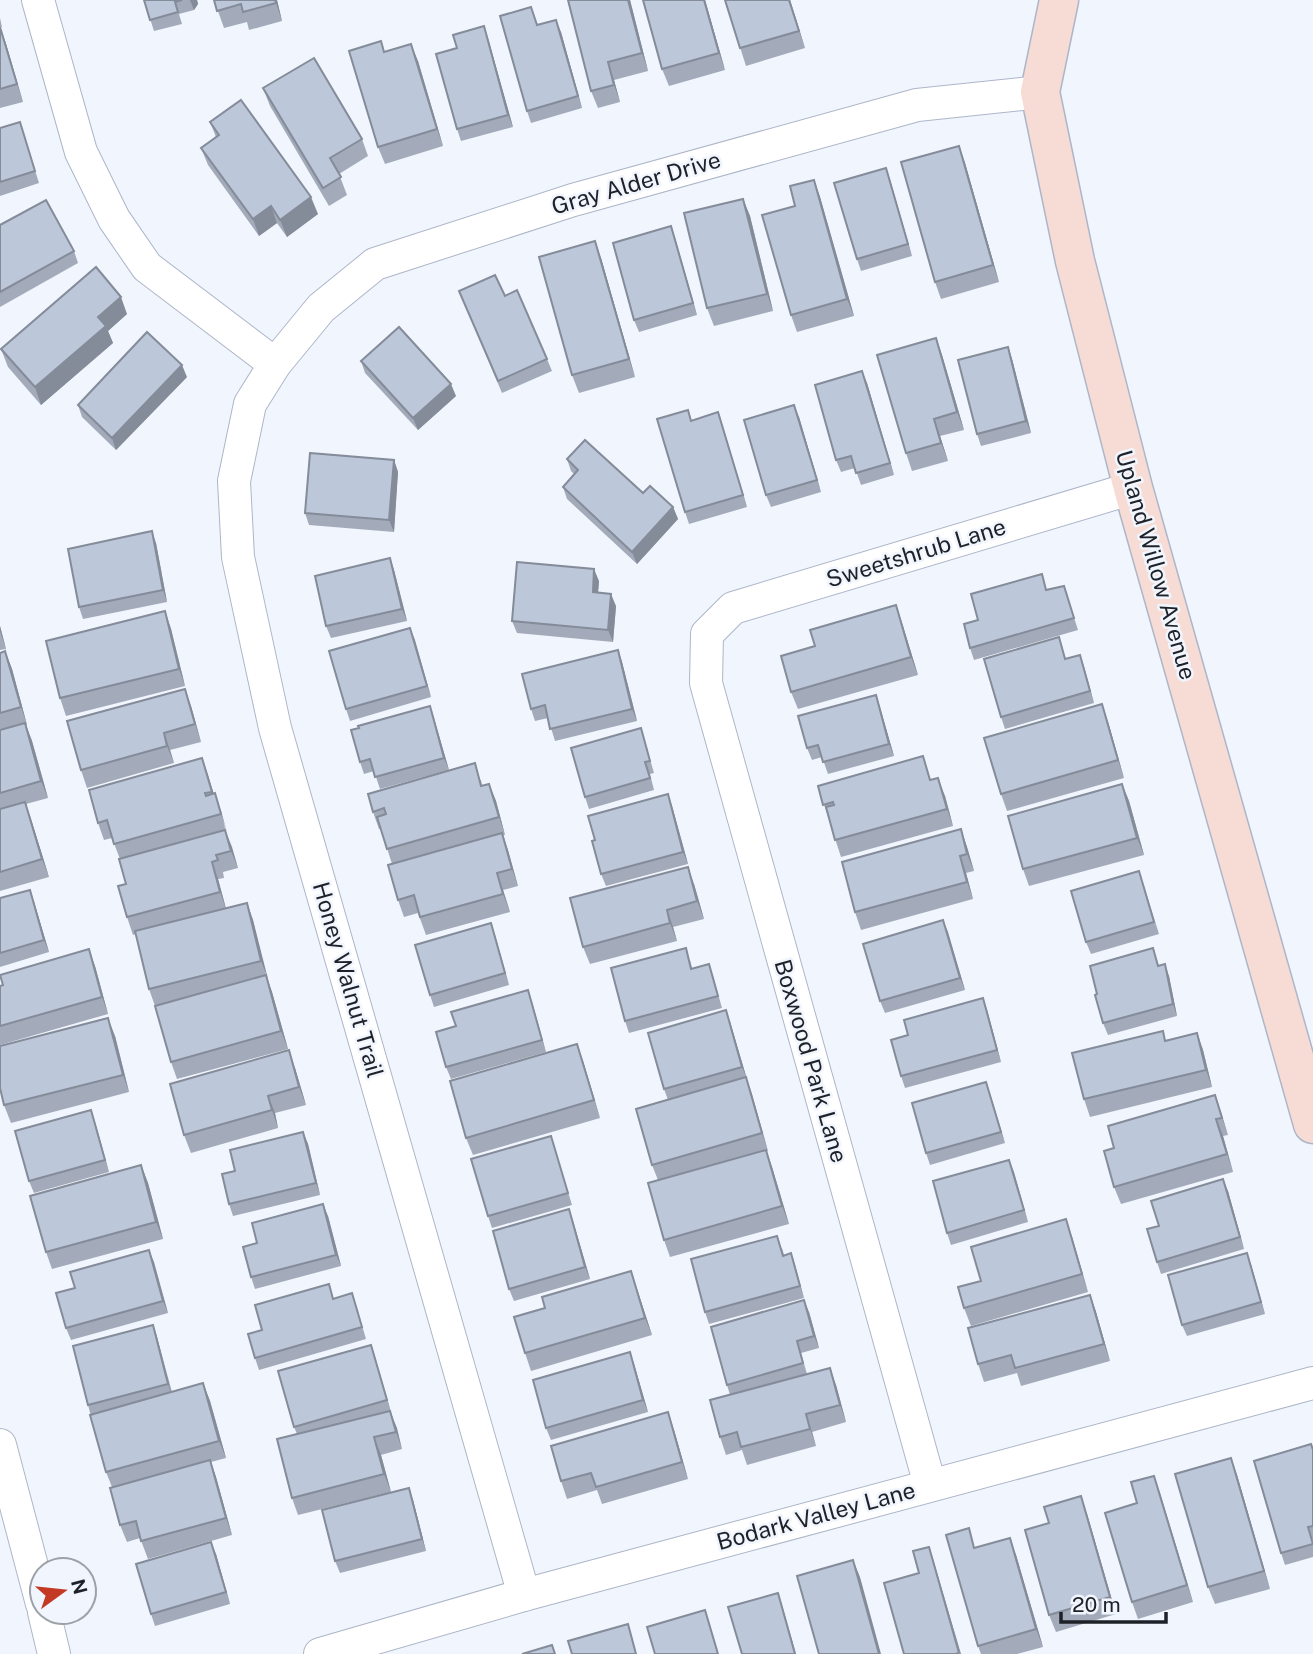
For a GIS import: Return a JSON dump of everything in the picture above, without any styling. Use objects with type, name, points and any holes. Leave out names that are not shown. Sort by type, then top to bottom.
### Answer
[{"type":"street","points":[[38,0],[82,152],[114,219],[147,267],[275,363]]},
{"type":"street","name":"Upland Willow Avenue","points":[[1059,0],[1040,92],[1075,261],[1133,488],[1313,1124]]},
{"type":"street","name":"Gray Alder Drive","points":[[275,363],[321,308],[375,264],[573,200],[917,105],[1040,92]]},
{"type":"street","name":"Honey Walnut Trail","points":[[275,363],[250,404],[234,481],[238,557],[275,728],[524,1595]]},
{"type":"street","name":"Sweetshrub Lane","points":[[707,634],[733,608],[1133,488]]},
{"type":"street","name":"Boxwood Park Lane","points":[[707,634],[706,683],[930,1486]]},
{"type":"street","name":"Bodark Valley Lane","points":[[320,1654],[524,1595],[1313,1382]]},
{"type":"street","points":[[0,1445],[29,1556]]},
{"type":"street","points":[[47,1626],[54,1654]]},
{"type":"building","points":[[144,0],[182,0],[175,2],[178,12],[150,20]]},
{"type":"building","points":[[214,0],[275,0],[276,3],[243,12],[241,4],[217,11]]},
{"type":"building","points":[[568,0],[628,0],[642,53],[608,62],[614,85],[591,91]]},
{"type":"building","points":[[643,0],[704,0],[719,53],[662,69]]},
{"type":"building","points":[[725,0],[789,0],[799,31],[740,48]]},
{"type":"building","points":[[531,7],[537,25],[556,20],[578,96],[527,111],[500,16]]},
{"type":"building","points":[[484,26],[508,115],[457,129],[436,54],[457,48],[453,35]]},
{"type":"building","points":[[0,27],[17,84],[0,89]]},
{"type":"building","points":[[381,41],[384,52],[411,44],[437,129],[378,147],[349,51]]},
{"type":"building","points":[[314,58],[362,139],[330,158],[341,177],[323,188],[263,88]]},
{"type":"building","points":[[241,100],[311,197],[280,220],[271,206],[253,219],[201,148],[219,135],[210,122]]},
{"type":"building","points":[[20,122],[35,171],[0,182],[0,128]]},
{"type":"building","points":[[959,146],[993,265],[935,282],[901,162]]},
{"type":"building","points":[[886,168],[908,244],[857,259],[834,183]]},
{"type":"building","points":[[814,180],[847,299],[791,315],[762,215],[795,206],[790,186]]},
{"type":"building","points":[[743,199],[767,294],[707,308],[684,213]]},
{"type":"building","points":[[46,200],[74,251],[0,292],[0,225]]},
{"type":"building","points":[[671,226],[693,303],[634,320],[613,243]]},
{"type":"building","points":[[595,241],[629,359],[572,375],[539,257]]},
{"type":"building","points":[[96,267],[121,297],[98,317],[106,326],[35,387],[1,349]]},
{"type":"building","points":[[495,275],[505,296],[517,290],[547,359],[498,381],[459,291]]},
{"type":"building","points":[[399,327],[451,384],[413,418],[361,361]]},
{"type":"building","points":[[147,332],[182,365],[112,438],[78,405]]},
{"type":"building","points":[[936,338],[957,412],[934,419],[941,443],[906,453],[877,355]]},
{"type":"building","points":[[1008,347],[1026,421],[977,434],[958,360]]},
{"type":"building","points":[[862,371],[890,463],[856,473],[851,456],[836,460],[815,385]]},
{"type":"building","points":[[794,405],[817,480],[766,495],[744,420]]},
{"type":"building","points":[[688,410],[691,421],[718,412],[743,495],[685,512],[657,419]]},
{"type":"building","points":[[585,440],[643,493],[650,486],[673,507],[632,552],[563,487],[578,470],[567,459]]},
{"type":"building","points":[[310,453],[394,460],[389,520],[305,513]]},
{"type":"building","points":[[152,531],[163,590],[79,607],[68,549]]},
{"type":"building","points":[[390,558],[402,609],[326,626],[315,576]]},
{"type":"building","points":[[517,562],[594,569],[593,592],[611,594],[608,630],[512,621]]},
{"type":"building","points":[[1042,574],[1046,590],[1064,586],[1074,618],[970,648],[964,624],[978,620],[971,594]]},
{"type":"building","points":[[896,605],[911,657],[791,692],[781,656],[815,646],[810,630]]},
{"type":"building","points":[[165,611],[179,669],[60,698],[46,641]]},
{"type":"building","points":[[410,628],[427,686],[346,709],[329,651]]},
{"type":"building","points":[[1059,637],[1065,659],[1080,655],[1090,691],[1001,717],[984,659]]},
{"type":"building","points":[[618,650],[632,709],[550,729],[545,705],[531,709],[522,674]]},
{"type":"building","points":[[5,651],[21,707],[0,713],[0,653]]},
{"type":"building","points":[[185,689],[195,724],[164,733],[167,746],[81,770],[67,721]]},
{"type":"building","points":[[876,695],[889,744],[823,762],[818,745],[807,748],[798,716]]},
{"type":"building","points":[[1102,704],[1118,760],[1001,794],[984,738]]},
{"type":"building","points":[[430,706],[444,758],[375,777],[370,759],[360,762],[351,730]]},
{"type":"building","points":[[25,723],[41,781],[0,793],[0,730]]},
{"type":"building","points":[[641,728],[650,761],[645,762],[650,778],[585,797],[571,748]]},
{"type":"building","points":[[923,756],[930,780],[938,778],[947,809],[835,840],[826,807],[834,805],[833,802],[823,805],[818,786]]},
{"type":"building","points":[[202,758],[212,792],[205,793],[206,796],[215,793],[221,814],[114,844],[107,820],[98,823],[89,790]]},
{"type":"building","points":[[475,763],[481,786],[489,784],[499,817],[387,849],[377,817],[386,814],[384,808],[373,812],[368,794]]},
{"type":"building","points":[[1122,784],[1137,838],[1023,869],[1008,816]]},
{"type":"building","points":[[668,794],[683,852],[601,874],[588,816]]},
{"type":"building","points":[[25,802],[42,859],[0,872],[0,809]]},
{"type":"building","points":[[961,829],[967,854],[960,856],[967,882],[855,912],[842,862]]},
{"type":"building","points":[[225,830],[231,851],[216,855],[218,860],[212,862],[220,892],[127,917],[118,886],[126,884],[119,859]]},
{"type":"building","points":[[502,833],[512,869],[497,873],[503,894],[420,917],[414,895],[398,900],[388,865]]},
{"type":"building","points":[[688,867],[697,901],[667,910],[670,923],[583,947],[570,898]]},
{"type":"building","points":[[1139,871],[1154,922],[1086,942],[1071,891]]},
{"type":"building","points":[[30,890],[44,940],[0,953],[0,898]]},
{"type":"building","points":[[247,903],[261,961],[149,989],[135,931]]},
{"type":"building","points":[[943,920],[960,978],[880,1001],[863,944]]},
{"type":"building","points":[[491,923],[505,973],[430,995],[415,945]]},
{"type":"building","points":[[686,948],[691,969],[709,964],[718,996],[625,1021],[611,968]]},
{"type":"building","points":[[1153,948],[1158,966],[1165,964],[1173,1004],[1103,1023],[1090,966]]},
{"type":"building","points":[[89,949],[102,997],[0,1026],[0,986],[3,985],[0,975]]},
{"type":"building","points":[[266,975],[281,1031],[171,1062],[155,1006]]},
{"type":"building","points":[[528,990],[542,1040],[446,1067],[436,1032],[456,1026],[451,1012]]},
{"type":"building","points":[[983,998],[997,1050],[901,1076],[891,1040],[908,1035],[904,1020]]},
{"type":"building","points":[[726,1010],[742,1067],[664,1089],[648,1033]]},
{"type":"building","points":[[108,1018],[123,1075],[4,1105],[0,1088],[0,1046]]},
{"type":"building","points":[[1163,1031],[1165,1041],[1197,1033],[1206,1070],[1084,1099],[1072,1053]]},
{"type":"building","points":[[577,1044],[594,1100],[466,1138],[450,1081]]},
{"type":"building","points":[[289,1050],[299,1087],[268,1096],[272,1110],[184,1135],[170,1084]]},
{"type":"building","points":[[746,1077],[762,1133],[652,1165],[636,1109]]},
{"type":"building","points":[[986,1082],[1001,1132],[926,1153],[912,1103]]},
{"type":"building","points":[[1215,1095],[1222,1118],[1216,1119],[1227,1154],[1114,1187],[1104,1151],[1114,1148],[1108,1126]]},
{"type":"building","points":[[91,1110],[105,1160],[29,1181],[15,1131]]},
{"type":"building","points":[[303,1132],[316,1183],[229,1204],[222,1174],[235,1171],[230,1150]]},
{"type":"building","points":[[551,1136],[568,1193],[488,1216],[471,1159]]},
{"type":"building","points":[[766,1150],[782,1206],[664,1240],[648,1183]]},
{"type":"building","points":[[1009,1160],[1024,1210],[947,1233],[933,1181]]},
{"type":"building","points":[[141,1165],[156,1222],[46,1252],[30,1196]]},
{"type":"building","points":[[1223,1179],[1240,1237],[1157,1262],[1147,1229],[1159,1226],[1151,1201]]},
{"type":"building","points":[[323,1204],[336,1255],[251,1277],[243,1247],[257,1243],[252,1223]]},
{"type":"building","points":[[569,1209],[585,1267],[509,1289],[493,1231]]},
{"type":"building","points":[[1066,1219],[1082,1274],[964,1308],[958,1287],[981,1281],[971,1247]]},
{"type":"building","points":[[777,1236],[783,1256],[791,1253],[800,1286],[705,1312],[691,1259]]},
{"type":"building","points":[[149,1250],[163,1301],[66,1328],[56,1293],[75,1288],[70,1272]]},
{"type":"building","points":[[1247,1253],[1261,1302],[1182,1325],[1168,1275]]},
{"type":"building","points":[[631,1271],[645,1318],[525,1353],[514,1317],[545,1308],[542,1297]]},
{"type":"building","points":[[329,1284],[333,1299],[352,1293],[362,1327],[255,1358],[248,1334],[262,1330],[255,1305]]},
{"type":"building","points":[[1090,1295],[1104,1344],[1015,1368],[1011,1355],[978,1364],[968,1328]]},
{"type":"building","points":[[804,1300],[814,1336],[797,1341],[803,1363],[727,1385],[711,1327]]},
{"type":"building","points":[[153,1325],[168,1384],[88,1405],[73,1346]]},
{"type":"building","points":[[371,1345],[387,1400],[294,1427],[278,1371]]},
{"type":"building","points":[[630,1352],[643,1400],[546,1428],[533,1380]]},
{"type":"building","points":[[830,1368],[840,1405],[806,1414],[810,1429],[741,1447],[737,1432],[720,1437],[710,1400]]},
{"type":"building","points":[[203,1383],[219,1441],[106,1472],[90,1415]]},
{"type":"building","points":[[390,1411],[396,1432],[374,1437],[384,1474],[292,1498],[277,1439]]},
{"type":"building","points":[[668,1412],[682,1462],[596,1487],[591,1473],[561,1481],[551,1446]]},
{"type":"building","points":[[1311,1444],[1313,1526],[1308,1527],[1313,1544],[1281,1553],[1254,1461]]},
{"type":"building","points":[[1231,1458],[1264,1571],[1208,1587],[1175,1474]]},
{"type":"building","points":[[210,1460],[226,1518],[141,1541],[136,1521],[120,1525],[110,1488]]},
{"type":"building","points":[[1154,1476],[1187,1585],[1132,1602],[1105,1513],[1137,1503],[1131,1482]]},
{"type":"building","points":[[409,1488],[422,1539],[335,1561],[322,1510]]},
{"type":"building","points":[[1081,1496],[1110,1597],[1049,1615],[1025,1530],[1049,1523],[1044,1507]]},
{"type":"building","points":[[969,1528],[974,1548],[1010,1538],[1036,1629],[978,1646],[946,1535]]},
{"type":"building","points":[[211,1542],[226,1592],[151,1614],[136,1564]]},
{"type":"building","points":[[929,1547],[959,1653],[904,1654],[884,1583],[919,1573],[913,1551]]},
{"type":"building","points":[[853,1560],[879,1654],[819,1654],[797,1576]]},
{"type":"building","points":[[778,1593],[795,1654],[742,1654],[728,1607]]},
{"type":"building","points":[[705,1610],[718,1654],[655,1654],[647,1627]]},
{"type":"building","points":[[628,1624],[636,1654],[572,1654],[568,1641]]},
{"type":"building","points":[[552,1645],[555,1654],[522,1654]]}]
